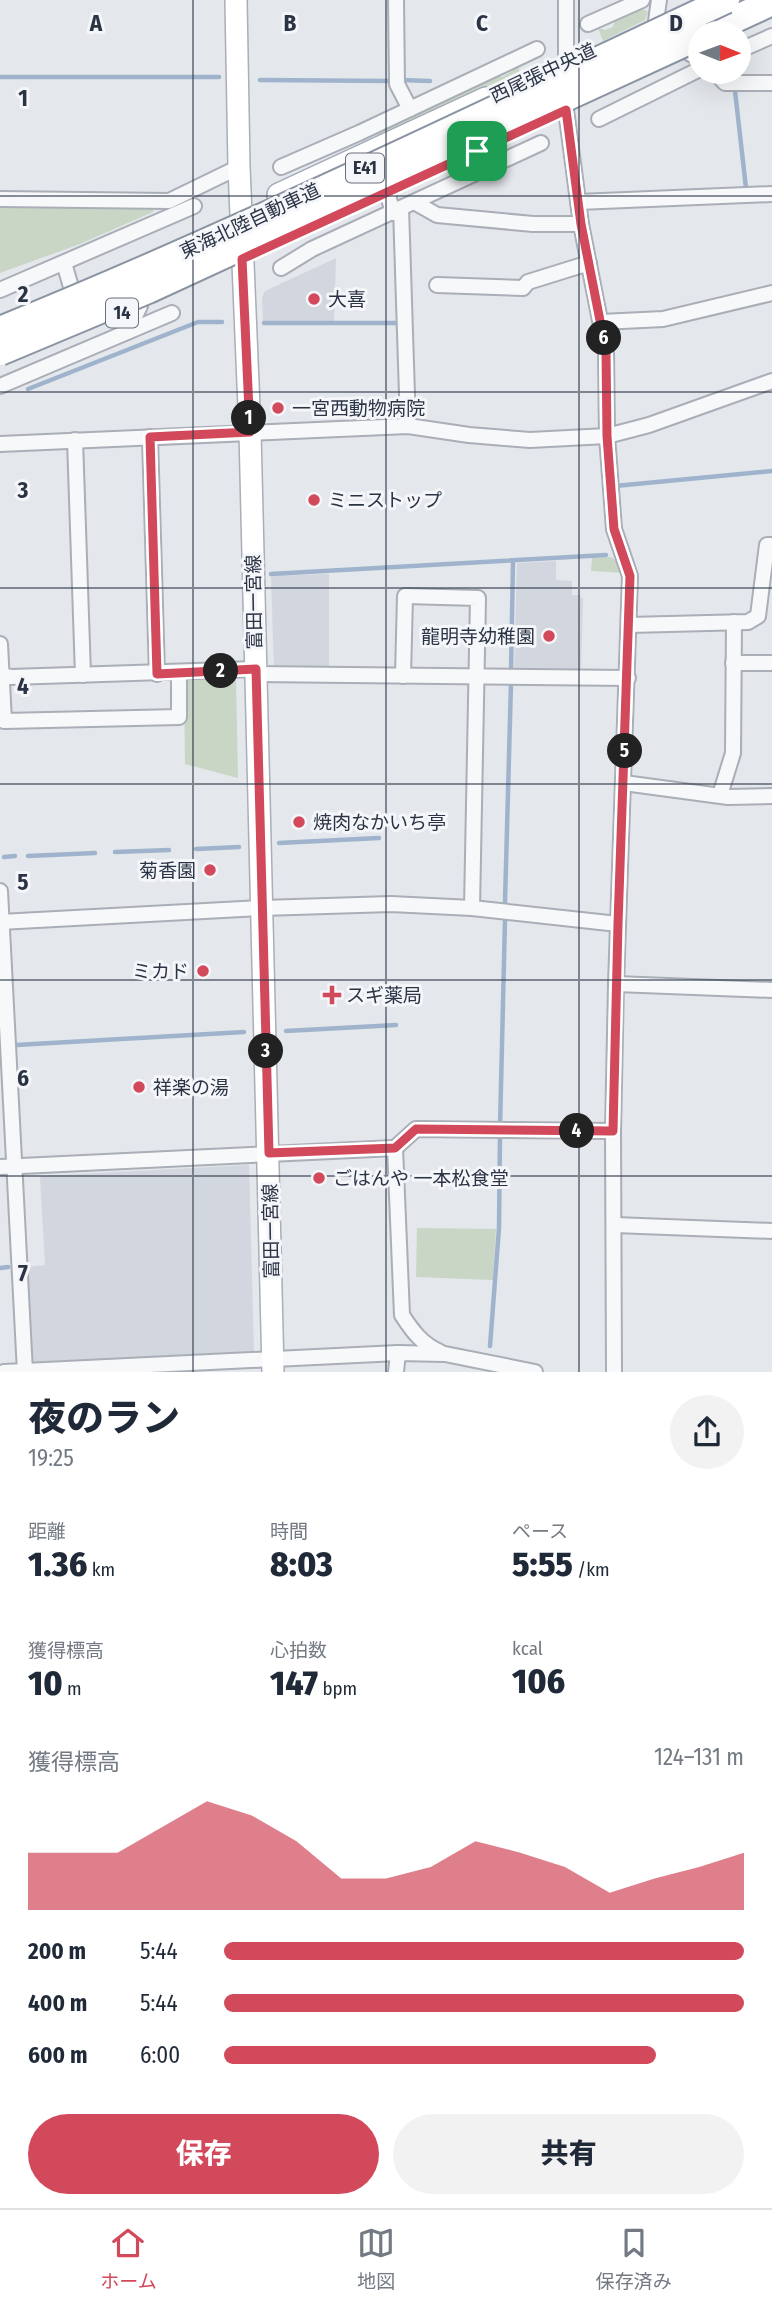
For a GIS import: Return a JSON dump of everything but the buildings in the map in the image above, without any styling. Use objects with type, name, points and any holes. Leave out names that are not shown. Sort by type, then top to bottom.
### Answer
[{"type":"highway","name":"東海北陸自動車道","points":[[0,330],[137,273],[726,0]]},
{"type":"highway","name":"東海北陸自動車道","points":[[742,21],[772,2]]},
{"type":"highway","name":"東海北陸自動車道","points":[[0,352],[688,54]]},
{"type":"main road","name":"富田一宮線","points":[[236,0],[240,213],[250,432],[273,1364]]},
{"type":"main road","name":"西尾張中央道","points":[[0,316],[240,213],[363,144],[565,63],[657,11],[702,0]]},
{"type":"main road","points":[[751,24],[772,14]]},
{"type":"main road","name":"14","points":[[0,363],[140,306],[242,259],[399,204],[566,110],[688,54]]},
{"type":"street","points":[[396,0],[397,84],[410,109]]},
{"type":"street","points":[[566,0],[566,110],[581,224],[606,351],[607,436],[614,529],[630,576],[613,1131],[614,1371]]},
{"type":"street","points":[[588,24],[642,0]]},
{"type":"street","points":[[751,45],[772,36]]},
{"type":"street","points":[[281,167],[363,144],[410,109],[537,49]]},
{"type":"street","points":[[599,119],[688,57]]},
{"type":"street","points":[[751,83],[772,83]]},
{"type":"street","points":[[281,268],[399,204],[541,143]]},
{"type":"street","points":[[0,199],[169,201],[239,167]]},
{"type":"street","points":[[578,202],[772,194]]},
{"type":"street","points":[[169,201],[171,216]]},
{"type":"street","points":[[399,204],[437,215],[533,224],[581,224]]},
{"type":"street","points":[[399,204],[408,426]]},
{"type":"street","points":[[0,290],[194,205]]},
{"type":"street","points":[[64,263],[71,287]]},
{"type":"street","points":[[437,285],[523,288],[528,282],[589,263]]},
{"type":"street","points":[[600,322],[663,319],[772,293]]},
{"type":"street","points":[[127,332],[140,306]]},
{"type":"street","points":[[0,386],[172,313]]},
{"type":"street","points":[[0,444],[408,426],[530,440],[607,436],[698,409],[772,381]]},
{"type":"street","points":[[150,437],[157,674]]},
{"type":"street","points":[[75,440],[83,675]]},
{"type":"street","points":[[629,625],[748,622],[758,616],[767,545],[772,545]]},
{"type":"street","points":[[403,676],[405,596],[478,598],[472,908]]},
{"type":"street","points":[[720,795],[733,753],[734,622]]},
{"type":"street","points":[[0,644],[4,721],[180,717],[179,673]]},
{"type":"street","points":[[733,663],[772,663]]},
{"type":"street","points":[[0,675],[256,671],[403,676],[628,678]]},
{"type":"street","points":[[624,783],[728,797],[772,796]]},
{"type":"street","points":[[0,891],[7,1167],[25,1371]]},
{"type":"street","points":[[1,922],[391,904],[472,908],[618,924]]},
{"type":"street","points":[[616,984],[772,990]]},
{"type":"street","points":[[7,1167],[395,1148],[416,1129],[613,1131]]},
{"type":"street","points":[[395,1148],[402,1315],[414,1334],[428,1347],[445,1354]]},
{"type":"street","points":[[615,1225],[772,1231]]},
{"type":"street","points":[[396,1371],[398,1353]]},
{"type":"street","points":[[4,1371],[273,1364],[398,1353],[445,1354],[535,1371]]},
{"type":"shaded area","points":[[336,258],[334,323],[263,322],[262,298],[265,291]]},
{"type":"shaded area","name":"龍明寺幼稚園","points":[[556,561],[556,580],[572,581],[572,595],[580,595],[583,598],[581,673],[514,673],[517,563]]},
{"type":"shaded area","points":[[329,574],[329,671],[274,671],[271,576]]},
{"type":"shaded area","points":[[249,1165],[254,1351],[34,1363],[31,1360],[26,1267],[45,1265],[40,1176]]},
{"type":"green space","points":[[637,10],[648,12],[645,20],[603,41],[598,28],[605,30],[613,27],[615,20]]},
{"type":"green space","points":[[517,64],[522,78],[399,135],[379,139],[377,134],[383,128],[495,75],[502,77]]},
{"type":"green space","points":[[0,203],[153,205],[153,212],[80,244],[0,273]]},
{"type":"green space","points":[[611,557],[623,566],[625,573],[591,571],[592,558]]},
{"type":"green space","points":[[184,678],[236,678],[238,778],[185,764]]},
{"type":"green space","points":[[417,1228],[496,1229],[493,1280],[416,1277]]},
{"type":"waterway","points":[[0,77],[219,77]]},
{"type":"waterway","points":[[260,80],[392,81]]},
{"type":"waterway","points":[[401,80],[430,81]]},
{"type":"waterway","points":[[735,91],[746,188]]},
{"type":"waterway","points":[[28,389],[198,322],[222,322]]},
{"type":"waterway","points":[[264,323],[400,323]]},
{"type":"waterway","points":[[615,486],[772,471]]},
{"type":"waterway","points":[[271,574],[606,555]]},
{"type":"waterway","points":[[511,671],[513,561]]},
{"type":"waterway","points":[[505,902],[511,683]]},
{"type":"waterway","points":[[279,843],[379,838]]},
{"type":"waterway","points":[[196,849],[239,847]]},
{"type":"waterway","points":[[115,852],[169,850]]},
{"type":"waterway","points":[[28,856],[95,853]]},
{"type":"waterway","points":[[4,857],[15,856]]},
{"type":"waterway","points":[[500,1127],[505,920]]},
{"type":"waterway","points":[[286,1031],[396,1025]]},
{"type":"waterway","points":[[16,1045],[244,1032]]},
{"type":"waterway","points":[[490,1346],[499,1228],[500,1133]]},
{"type":"waterway","points":[[0,1268],[8,1267]]},
{"type":"place","name":"大喜","points":[[314,299]]},
{"type":"place","name":"一宮西動物病院","points":[[278,408]]},
{"type":"place","name":"ミニストップ","points":[[314,500]]},
{"type":"place","name":"龍明寺幼稚園","points":[[549,636]]},
{"type":"place","name":"焼肉なかいち亭","points":[[299,822]]},
{"type":"place","name":"菊香園","points":[[210,870]]},
{"type":"place","name":"ミカド","points":[[203,971]]},
{"type":"place","name":"スギ薬局","points":[[332,995]]},
{"type":"place","name":"祥楽の湯","points":[[139,1087]]},
{"type":"place","name":"ごはんや 一本松食堂","points":[[319,1178]]},
{"type":"route","points":[[566,110],[581,224],[606,351],[607,436],[614,529],[630,576],[613,1131],[416,1129],[395,1148],[269,1153],[256,669],[157,674],[150,437],[250,432],[242,259],[477,151],[566,110]]}]
